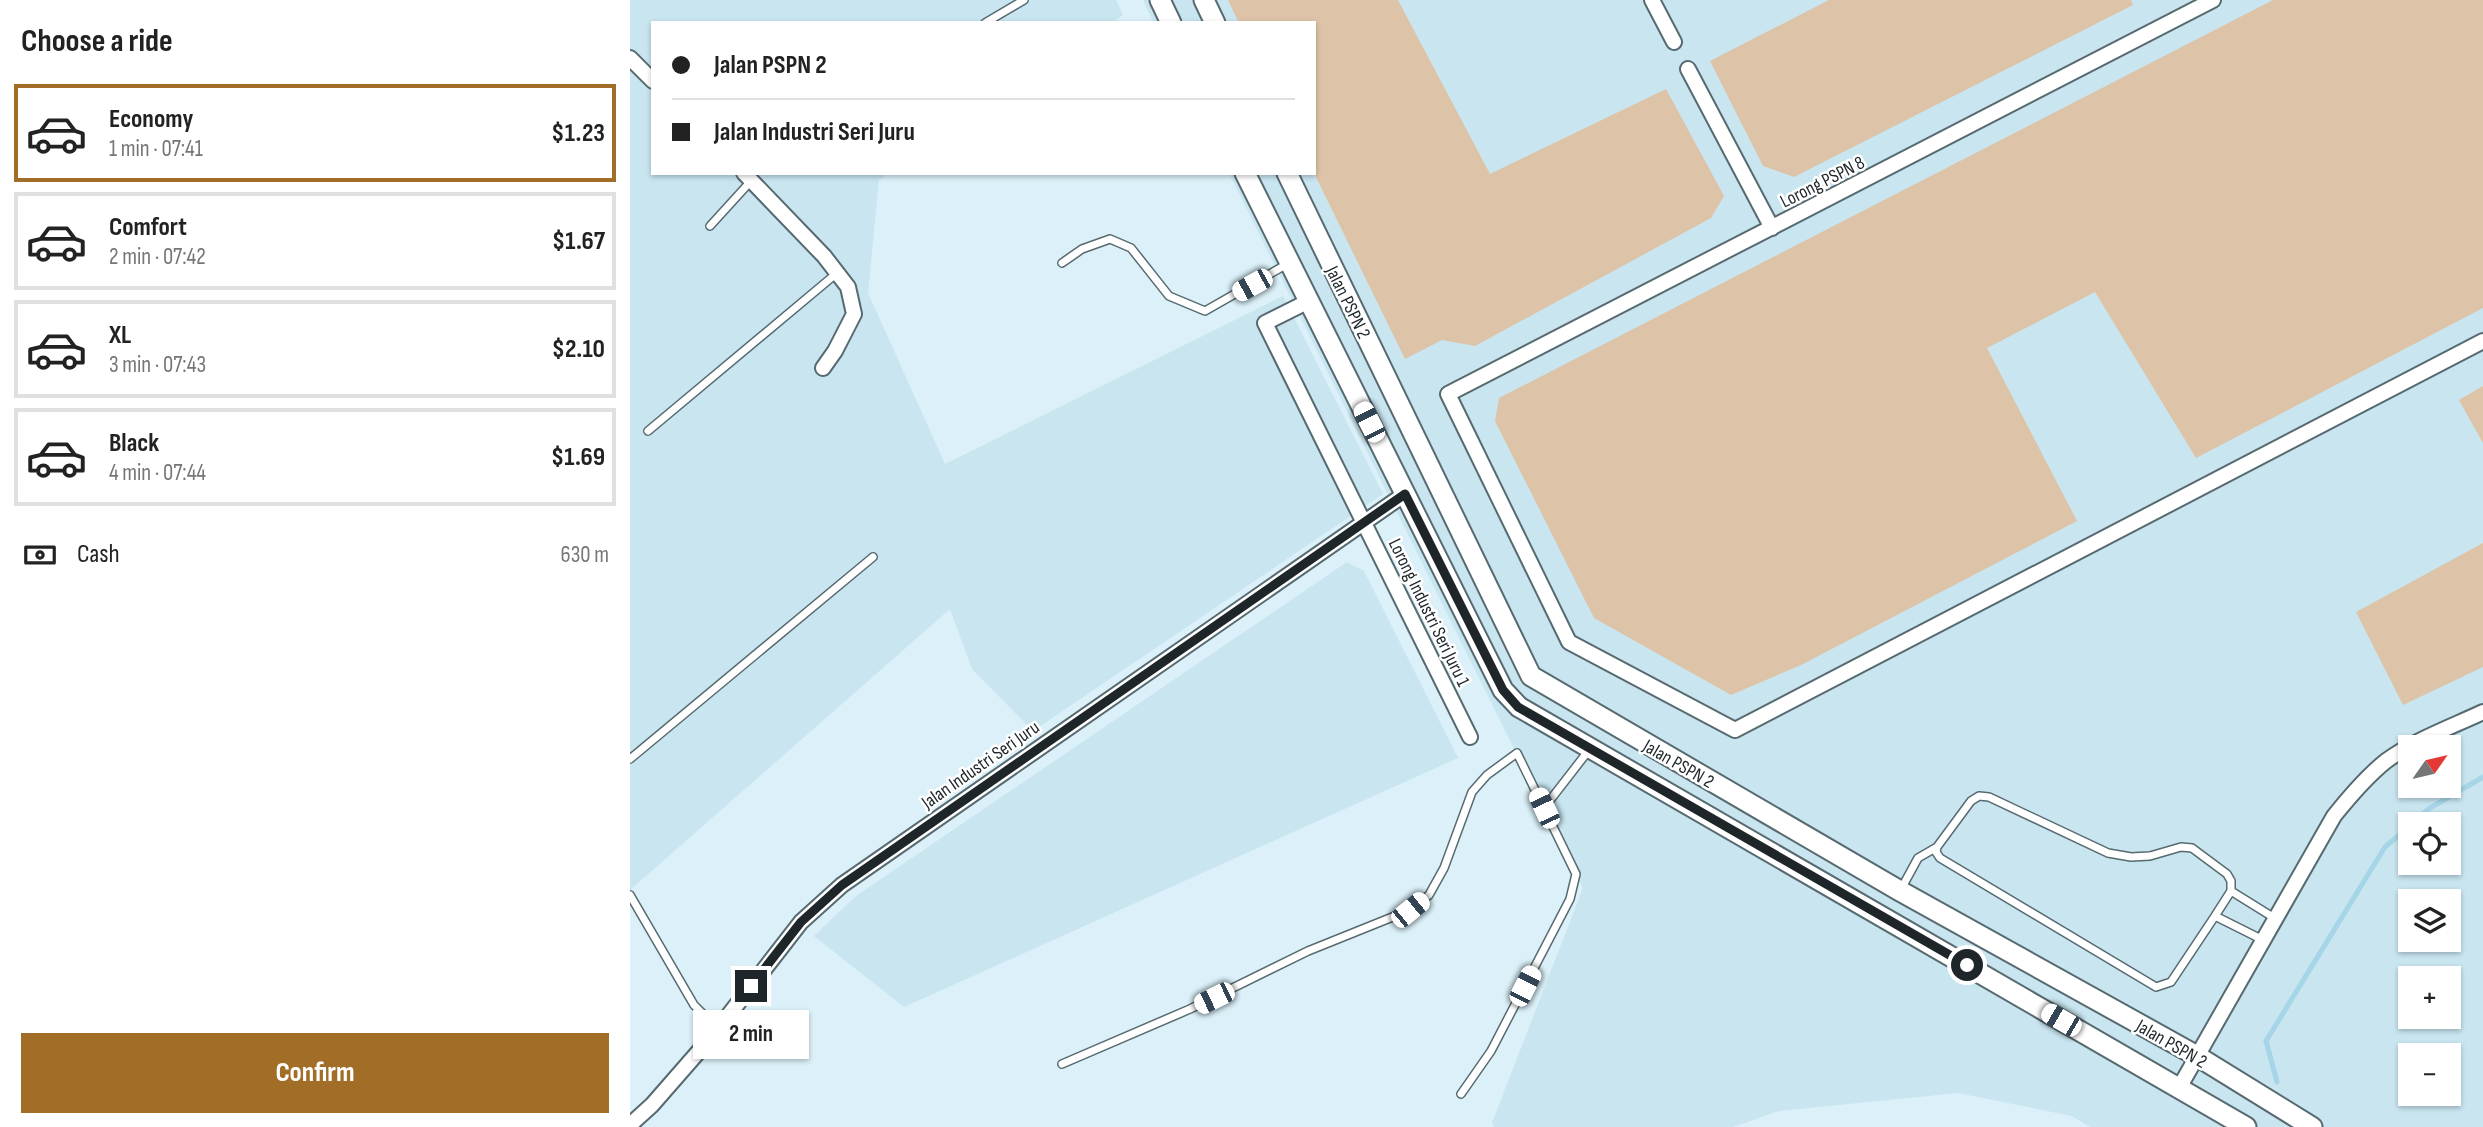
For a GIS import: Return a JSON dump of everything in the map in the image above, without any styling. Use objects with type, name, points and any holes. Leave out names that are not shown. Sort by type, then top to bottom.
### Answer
[{"type":"street","points":[[1160,0],[1170,21]]},
{"type":"street","points":[[1204,0],[1214,21]]},
{"type":"street","points":[[1652,0],[1674,42]]},
{"type":"street","name":"Lorong PSPN 8","points":[[2213,0],[1448,394],[1569,642],[1735,730],[2483,341]]},
{"type":"street","points":[[630,58],[651,79]]},
{"type":"street","points":[[1688,69],[1772,228]]},
{"type":"street","name":"Jalan PSPN 2","points":[[1246,175],[1503,690],[1518,707],[2246,1127]]},
{"type":"street","name":"Jalan PSPN 2","points":[[1288,175],[1531,676],[1900,891],[2197,1056],[2312,1127]]},
{"type":"street","points":[[748,177],[848,286],[854,314],[823,368]]},
{"type":"street","name":"Lorong Industri Seri Juru 1","points":[[1309,301],[1265,323],[1470,737]]},
{"type":"street","name":"Jalan Industri Seri Juru","points":[[630,1125],[652,1105],[718,1029],[801,922],[842,885],[1405,494]]},
{"type":"street","points":[[2179,1088],[2334,816],[2360,784],[2387,761],[2419,742],[2483,712]]},
{"type":"lane","points":[[988,21],[1024,0]]},
{"type":"lane","points":[[710,226],[748,177]]},
{"type":"lane","points":[[1062,263],[1082,250],[1110,239],[1131,248],[1169,296],[1205,312],[1289,263]]},
{"type":"lane","points":[[648,432],[837,273]]},
{"type":"lane","points":[[630,759],[873,557]]},
{"type":"lane","points":[[1544,808],[1590,748]]},
{"type":"lane","points":[[1062,1064],[1190,1009],[1308,951],[1410,910],[1429,895],[1444,868],[1472,792],[1486,775],[1517,753],[1576,874],[1570,899],[1491,1051],[1461,1094]]},
{"type":"lane","points":[[1900,891],[1917,858],[1937,847],[1971,801],[1979,796],[1989,797],[2108,853],[2140,857],[2181,847],[2192,848],[2227,874],[2231,881],[2231,891],[2171,982],[2156,988],[1940,858],[1936,852],[1937,847]]},
{"type":"lane","points":[[2231,891],[2276,919]]},
{"type":"lane","points":[[630,895],[694,1005],[718,1029]]},
{"type":"lane","points":[[2215,916],[2263,940]]},
{"type":"shaded area","points":[[630,0],[1116,0],[1123,15],[1115,21],[651,21],[651,175],[886,175],[879,180],[868,293],[945,464],[1283,296],[1383,494],[1033,731],[972,669],[950,609],[630,890]]},
{"type":"shaded area","points":[[1143,0],[2483,0],[2483,1127],[2090,1127],[2072,1116],[1958,1093],[1779,1111],[1733,1127],[1494,1127],[1492,1123],[1583,888],[1230,175],[1316,175],[1316,21],[1153,21]]},
{"type":"shaded area","points":[[1228,0],[1398,0],[1490,174],[1666,89],[1724,196],[1711,218],[1475,346],[1442,340],[1405,359],[1315,175],[1316,21],[1238,21]]},
{"type":"shaded area","points":[[1829,0],[2131,0],[2133,5],[1794,177],[1763,166],[1710,61]]},
{"type":"shaded area","points":[[2273,0],[2483,0],[2483,308],[2196,458],[2095,292],[1987,348],[2077,521],[1801,665],[1731,695],[1594,618],[1495,421],[1499,398]]},
{"type":"shaded area","points":[[2483,386],[2483,443],[2459,400]]},
{"type":"shaded area","points":[[2483,543],[2483,667],[2403,705],[2356,612]]},
{"type":"shaded area","points":[[1347,562],[1364,571],[1458,758],[904,1007],[814,936],[856,896]]},
{"type":"waterway","points":[[2425,812],[2483,777]]},
{"type":"waterway","points":[[2277,1082],[2266,1041],[2385,847],[2398,836]]},
{"type":"route","points":[[751,986],[801,922],[842,885],[1405,494],[1503,690],[1518,707],[1967,965]]}]
